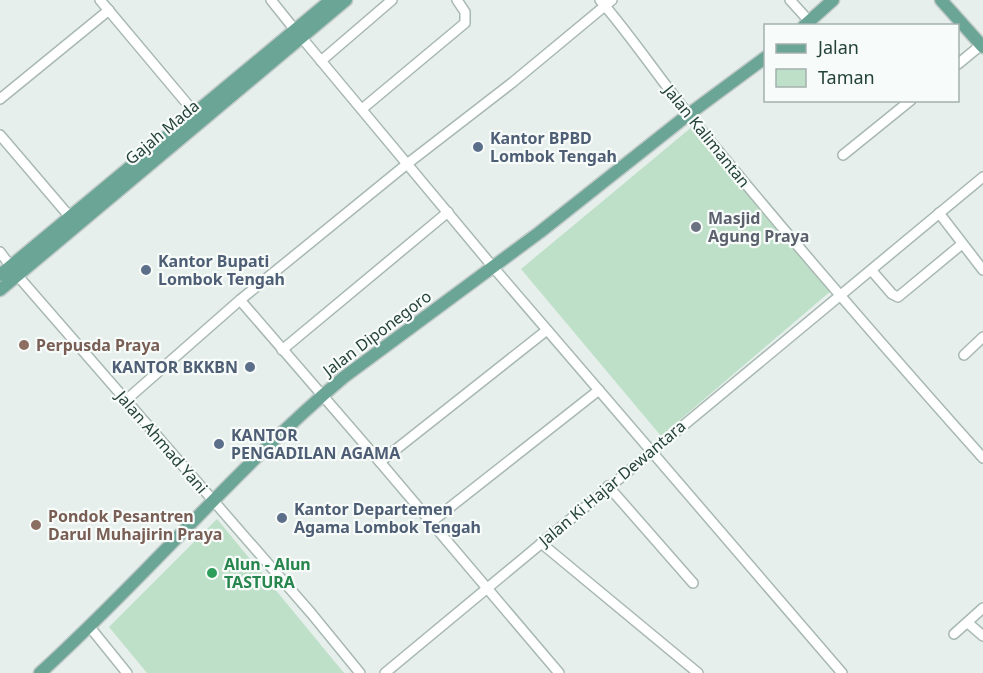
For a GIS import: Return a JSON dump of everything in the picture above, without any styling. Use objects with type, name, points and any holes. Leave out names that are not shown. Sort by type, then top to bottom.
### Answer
[{"type":"main road","name":"Gajah Mada","points":[[0,275],[14,270],[299,34],[331,0]]},
{"type":"main road","name":"Gajah Mada","points":[[0,290],[14,270],[70,217],[134,170],[194,112],[346,0]]},
{"type":"main road","points":[[807,23],[834,0]]},
{"type":"main road","points":[[941,0],[982,46]]},
{"type":"main road","name":"Jalan Diponegoro","points":[[40,673],[212,500],[344,377],[549,225],[688,114],[764,58]]},
{"type":"street","points":[[100,0],[194,112]]},
{"type":"street","points":[[271,0],[493,267],[842,673]]},
{"type":"street","points":[[321,62],[392,0]]},
{"type":"street","points":[[362,109],[465,22],[465,12],[457,0]]},
{"type":"street","points":[[790,0],[807,23]]},
{"type":"street","points":[[125,401],[240,300],[407,164],[513,82],[606,2]]},
{"type":"street","name":"Jalan Kalimantan","points":[[606,2],[688,114],[907,374],[983,458]]},
{"type":"street","points":[[0,99],[109,10]]},
{"type":"street","points":[[959,63],[982,46]]},
{"type":"street","points":[[843,155],[909,102]]},
{"type":"street","points":[[0,135],[70,217]]},
{"type":"street","name":"Jalan Ki Hajar Dewantara","points":[[385,673],[651,450],[872,271],[983,177]]},
{"type":"street","points":[[282,350],[448,212]]},
{"type":"street","points":[[939,213],[983,270]]},
{"type":"street","points":[[872,271],[892,294],[898,297],[962,244]]},
{"type":"street","name":"Jalan Ahmad Yani","points":[[0,252],[125,401],[311,613],[360,673]]},
{"type":"street","points":[[240,300],[559,673]]},
{"type":"street","points":[[380,462],[547,330]]},
{"type":"street","points":[[964,355],[983,337]]},
{"type":"street","points":[[430,523],[599,390]]},
{"type":"street","points":[[608,486],[693,583]]},
{"type":"street","points":[[541,543],[698,673]]},
{"type":"street","points":[[954,634],[983,608]]},
{"type":"street","points":[[968,623],[983,636]]},
{"type":"street","points":[[89,626],[127,673]]},
{"type":"green space","points":[[693,126],[832,290],[661,436],[521,269]]},
{"type":"green space","name":"Alun - Alun TASTURA","points":[[217,519],[344,673],[147,673],[109,627]]},
{"type":"place","name":"Kantor BPBD Lombok Tengah","points":[[478,147]]},
{"type":"place","name":"Masjid Agung Praya","points":[[696,227]]},
{"type":"place","name":"Kantor Bupati Lombok Tengah","points":[[146,270]]},
{"type":"place","name":"Perpusda Praya","points":[[24,345]]},
{"type":"place","name":"KANTOR BKKBN","points":[[250,367]]},
{"type":"place","name":"KANTOR PENGADILAN AGAMA","points":[[219,444]]},
{"type":"place","name":"Kantor Departemen Agama Lombok Tengah","points":[[282,518]]},
{"type":"place","name":"Pondok Pesantren Darul Muhajirin Praya","points":[[36,525]]},
{"type":"place","name":"Alun - Alun TASTURA","points":[[212,573]]}]
